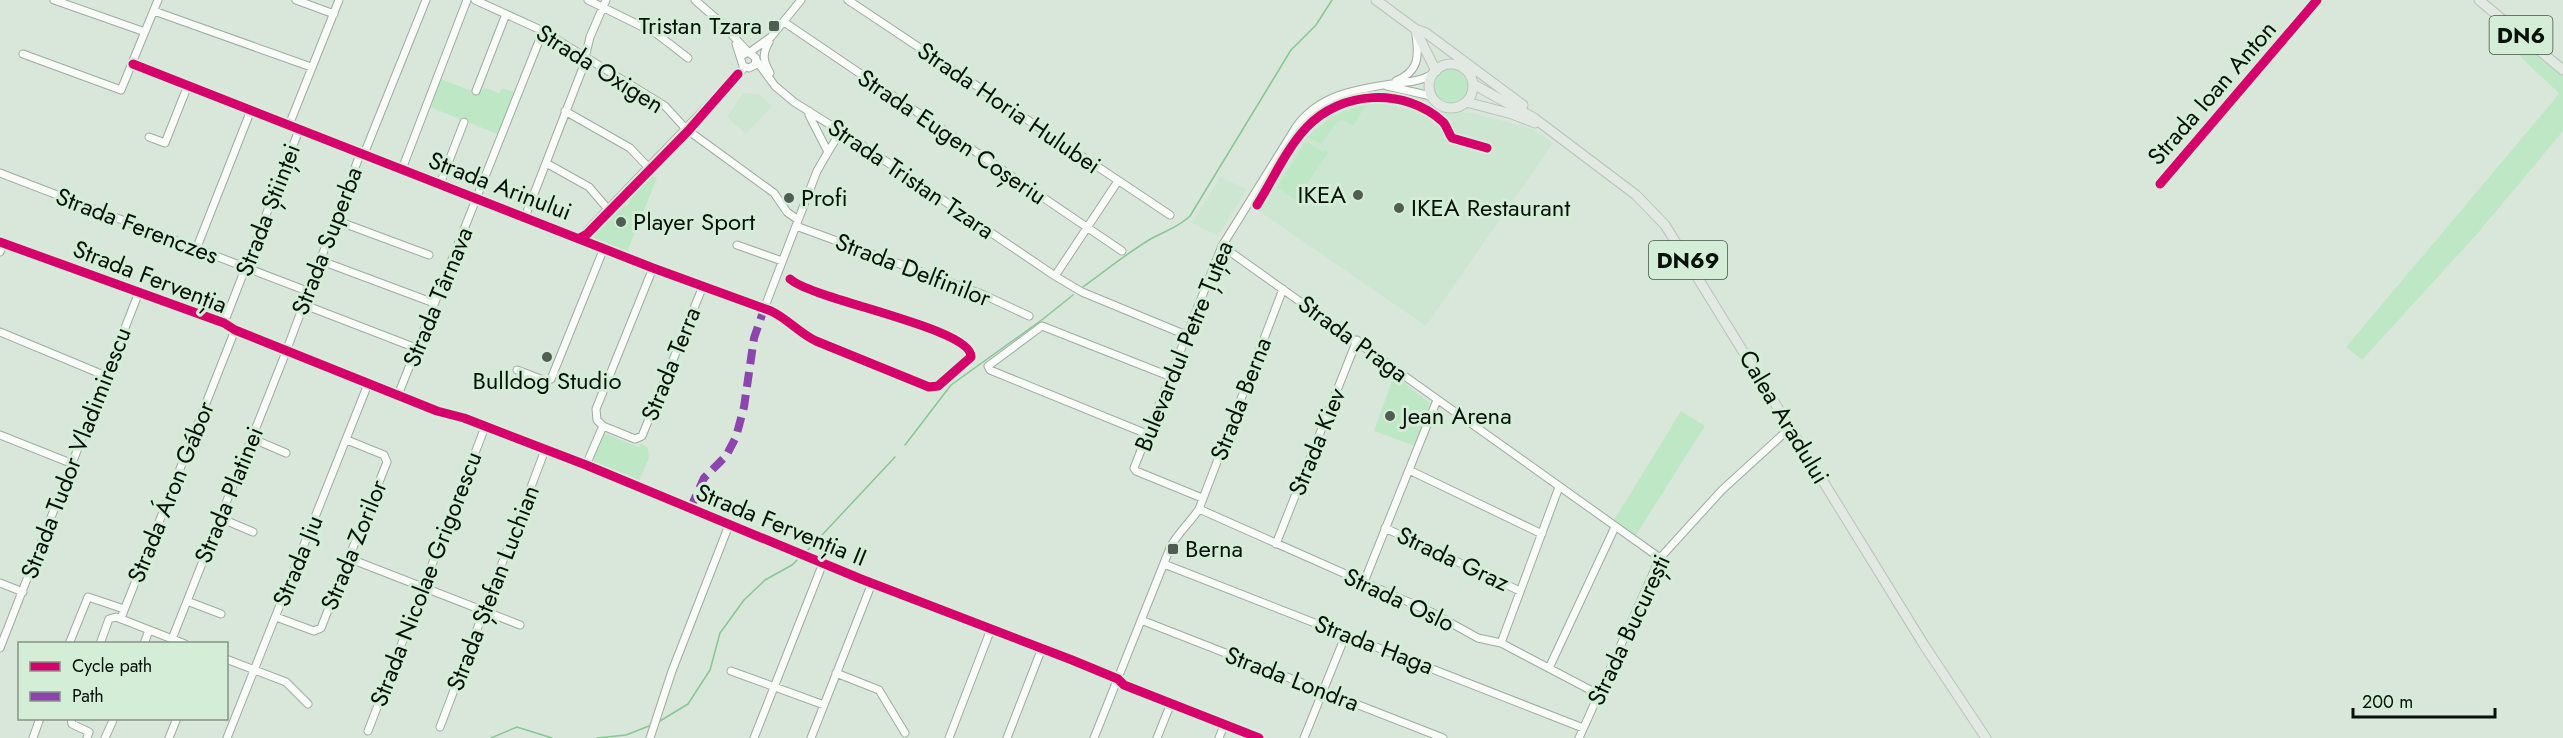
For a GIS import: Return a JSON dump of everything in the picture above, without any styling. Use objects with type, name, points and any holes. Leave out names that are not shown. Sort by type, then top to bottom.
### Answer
[{"type":"main road","name":"DN69","points":[[1376,0],[1428,38],[1456,65],[1469,74],[1473,84]]},
{"type":"main road","name":"DN6","points":[[2479,0],[2563,70]]},
{"type":"main road","name":"DN69","points":[[1415,29],[1434,73]]},
{"type":"main road","name":"DN69","points":[[1415,29],[1426,33],[1527,108],[1546,127]]},
{"type":"main road","points":[[1431,96],[1429,85],[1434,73],[1445,65],[1456,65]]},
{"type":"main road","points":[[1466,102],[1472,94],[1473,84]]},
{"type":"main road","name":"Calea Aradului","points":[[1473,84],[1523,110],[1622,183],[1665,225],[1924,645],[1986,738]]},
{"type":"main road","name":"DN69","points":[[1431,96],[1437,103],[1449,108],[1466,102]]},
{"type":"main road","name":"Calea Aradului","points":[[1466,102],[1512,114],[1546,127]]},
{"type":"street","points":[[54,0],[145,32]]},
{"type":"street","points":[[24,54],[121,90],[158,0]]},
{"type":"street","points":[[296,0],[334,14]]},
{"type":"street","name":"Strada Științei","points":[[289,125],[339,0]]},
{"type":"street","name":"Strada Superba","points":[[286,351],[319,260],[426,0]]},
{"type":"street","points":[[402,169],[467,0]]},
{"type":"street","name":"Strada Oxigen","points":[[476,0],[543,31],[665,106],[686,129],[774,193],[797,223]]},
{"type":"street","points":[[588,0],[604,3],[657,34],[688,58]]},
{"type":"street","name":"Strada Tristan Tzara","points":[[695,0],[720,21],[749,59],[773,83],[809,111],[1055,276],[1079,290],[1186,335]]},
{"type":"street","points":[[580,238],[738,74],[801,0]]},
{"type":"street","name":"Strada Horia Hulubei","points":[[849,0],[1170,215]]},
{"type":"street","name":"Strada Ioan Anton","points":[[2160,184],[2318,0]]},
{"type":"street","points":[[525,217],[604,3]]},
{"type":"street","points":[[154,11],[311,68]]},
{"type":"street","points":[[476,91],[506,14]]},
{"type":"street","name":"Strada Eugen Coșeriu","points":[[784,22],[1086,229],[1122,251]]},
{"type":"street","points":[[1385,85],[1399,80],[1414,69],[1419,54],[1415,29]]},
{"type":"street","name":"Strada Târnava","points":[[398,395],[543,31]]},
{"type":"street","points":[[734,39],[745,46],[753,47],[768,40]]},
{"type":"street","points":[[768,40],[764,50],[764,60],[773,83]]},
{"type":"street","name":"Strada Arinului","points":[[133,64],[653,268],[764,309],[783,317],[804,335],[816,341],[933,388],[971,355],[968,347],[957,340],[777,274]]},
{"type":"street","name":"Bulevardul Petre Țuțea","points":[[1202,498],[1134,470],[1222,246],[1307,112],[1354,89],[1422,80],[1434,73]]},
{"type":"street","points":[[149,137],[165,143],[188,85]]},
{"type":"street","name":"Bulevardul Petre Țuțea","points":[[1385,85],[1431,96]]},
{"type":"street","points":[[197,247],[251,110]]},
{"type":"street","points":[[565,111],[630,148],[648,167]]},
{"type":"street","points":[[809,111],[828,152]]},
{"type":"street","points":[[440,184],[465,122]]},
{"type":"street","name":"Strada Științei","points":[[224,323],[299,130]]},
{"type":"street","points":[[764,309],[797,223],[828,152],[841,131]]},
{"type":"street","points":[[546,163],[589,187],[607,208]]},
{"type":"street","name":"Strada Ferenczes","points":[[0,173],[307,291]]},
{"type":"street","points":[[1055,276],[1118,181]]},
{"type":"street","points":[[335,220],[429,255]]},
{"type":"street","name":"Strada Delfinilor","points":[[797,223],[984,295],[1029,316]]},
{"type":"street","points":[[0,252],[2,243]]},
{"type":"street","name":"Strada Fervenția","points":[[2,243],[224,323],[235,330],[286,351]]},
{"type":"street","points":[[737,245],[782,261]]},
{"type":"street","name":"Strada Praga","points":[[1222,246],[1660,558]]},
{"type":"street","points":[[517,370],[546,381],[551,379],[604,248]]},
{"type":"street","points":[[319,260],[434,303]]},
{"type":"street","name":"Strada Terra","points":[[653,268],[596,409],[597,420],[603,426],[635,439],[642,436],[703,286]]},
{"type":"street","name":"Strada Berna","points":[[1199,509],[1283,290]]},
{"type":"street","name":"Strada Tudor Vladimirescu","points":[[0,648],[139,292]]},
{"type":"street","points":[[302,304],[416,348]]},
{"type":"street","points":[[1147,434],[990,370],[988,366],[1039,327],[1169,376]]},
{"type":"street","name":"Strada Áron Gábor","points":[[101,642],[109,619],[121,618],[235,330]]},
{"type":"street","points":[[0,332],[106,376]]},
{"type":"street","name":"Strada Kiev","points":[[1276,544],[1357,340]]},
{"type":"street","name":"Strada Fervenția II","points":[[286,351],[586,465],[729,525],[1042,648],[1118,679],[1124,685],[1259,738]]},
{"type":"street","name":"Strada Platinei","points":[[172,639],[286,351]]},
{"type":"street","name":"Strada Jiu","points":[[227,738],[368,384]]},
{"type":"street","points":[[1364,582],[1437,400]]},
{"type":"street","name":"Strada Terra","points":[[586,465],[603,426]]},
{"type":"street","name":"Strada Nicolae Grigorescu","points":[[368,731],[485,427]]},
{"type":"street","name":"Strada București","points":[[1579,738],[1660,558],[1722,490],[1791,427]]},
{"type":"street","points":[[0,435],[73,464]]},
{"type":"street","points":[[251,438],[286,453]]},
{"type":"street","name":"Strada Zorilor","points":[[276,617],[314,631],[321,628],[387,462],[384,455],[347,440]]},
{"type":"street","name":"Strada Ștefan Luchian","points":[[440,727],[545,450]]},
{"type":"street","points":[[1409,470],[1542,534]]},
{"type":"street","points":[[1501,643],[1559,487]]},
{"type":"street","points":[[1094,738],[1179,531],[1191,521],[1199,509]]},
{"type":"street","name":"Strada Oslo","points":[[1199,509],[1431,612],[1478,638],[1501,643],[1598,694]]},
{"type":"street","points":[[219,518],[253,532]]},
{"type":"street","points":[[650,738],[672,671],[729,525]]},
{"type":"street","points":[[1549,668],[1615,527]]},
{"type":"street","name":"Strada Graz","points":[[1385,528],[1520,591]]},
{"type":"street","points":[[348,558],[520,625]]},
{"type":"street","points":[[754,738],[823,563]]},
{"type":"street","name":"Strada Haga","points":[[1164,564],[1583,728]]},
{"type":"street","points":[[0,583],[23,592]]},
{"type":"street","points":[[813,737],[872,583]]},
{"type":"street","points":[[70,642],[88,597],[124,609]]},
{"type":"street","points":[[187,601],[222,614]]},
{"type":"street","points":[[121,618],[180,642]]},
{"type":"street","name":"Strada Londra","points":[[1141,620],[1443,738]]},
{"type":"street","points":[[950,738],[990,628]]},
{"type":"street","points":[[145,642],[149,630]]},
{"type":"street","points":[[1304,738],[1346,634]]},
{"type":"street","points":[[1007,738],[1042,648]]},
{"type":"street","points":[[228,660],[286,682],[308,704]]},
{"type":"street","points":[[731,671],[824,705]]},
{"type":"street","points":[[836,672],[879,690],[905,734]]},
{"type":"street","points":[[1156,738],[1171,703]]},
{"type":"street","points":[[33,738],[39,720]]},
{"type":"street","points":[[71,720],[72,724],[88,735],[104,738],[113,720]]},
{"type":"street","points":[[169,738],[176,720]]},
{"type":"street","points":[[1219,738],[1224,725]]},
{"type":"shaded area","points":[[1383,91],[1425,99],[1440,111],[1474,113],[1533,129],[1553,143],[1426,326],[1253,207],[1302,129],[1324,108],[1355,93]]},
{"type":"shaded area","points":[[743,93],[759,94],[772,106],[746,134],[727,117]]},
{"type":"shaded area","points":[[1220,177],[1247,189],[1218,236],[1192,223]]},
{"type":"green space","points":[[2516,34],[2563,76],[2563,131],[2477,234],[2362,360],[2346,347],[2559,94],[2516,50],[2511,42]]},
{"type":"green space","points":[[1451,68],[1463,74],[1469,86],[1463,98],[1451,104],[1439,98],[1433,86],[1439,74]]},
{"type":"green space","points":[[440,79],[478,93],[485,88],[499,93],[502,88],[516,93],[500,135],[430,107]]},
{"type":"green space","points":[[1366,105],[1353,126],[1343,120],[1338,121],[1321,144],[1308,137],[1335,116]]},
{"type":"green space","points":[[1309,143],[1328,153],[1296,200],[1277,188],[1304,144]]},
{"type":"green space","name":"Player Sport","points":[[647,174],[657,178],[627,252],[588,236],[621,202],[627,207],[636,184],[642,186]]},
{"type":"green space","points":[[1394,375],[1430,403],[1415,446],[1374,431]]},
{"type":"green space","points":[[1681,411],[1705,426],[1636,535],[1614,520]]},
{"type":"green space","points":[[604,433],[639,447],[641,443],[648,448],[649,458],[638,483],[593,464],[592,461]]},
{"type":"waterway","points":[[1083,287],[1140,245],[1190,216],[1291,50],[1316,25],[1332,0]]},
{"type":"waterway","points":[[905,445],[951,385],[1073,295]]},
{"type":"waterway","points":[[808,550],[895,457]]},
{"type":"waterway","points":[[660,721],[688,704],[710,670],[720,633],[744,600],[765,580],[792,565],[799,558]]},
{"type":"waterway","points":[[597,738],[626,735],[649,726]]},
{"type":"waterway","points":[[491,738],[517,727],[552,738]]},
{"type":"marked path","points":[[690,509],[704,478],[726,456],[736,437],[744,407],[754,338],[764,309]]},
{"type":"cycle path","points":[[2160,184],[2317,0]]},
{"type":"cycle path","points":[[133,64],[653,268],[771,311],[816,341],[929,387],[938,386],[971,357],[965,346],[947,336],[921,325],[828,296],[790,279]]},
{"type":"cycle path","points":[[580,238],[587,234],[688,131],[738,74]]},
{"type":"cycle path","points":[[1257,205],[1286,155],[1306,128],[1320,115],[1355,100],[1392,98],[1410,103],[1428,111],[1443,122],[1452,138],[1487,148]]},
{"type":"cycle path","points":[[0,242],[224,323],[235,330],[437,411],[464,418],[586,465],[861,579],[1072,660],[1118,679],[1124,685],[1259,738]]},
{"type":"place","name":"Tristan Tzara","points":[[774,26]]},
{"type":"place","name":"IKEA","points":[[1358,195]]},
{"type":"place","name":"Profi","points":[[789,198]]},
{"type":"place","name":"IKEA Restaurant","points":[[1399,208]]},
{"type":"place","name":"Player Sport","points":[[621,222]]},
{"type":"place","name":"Bulldog Studio","points":[[547,357]]},
{"type":"place","name":"Jean Arena","points":[[1390,416]]},
{"type":"place","name":"Berna","points":[[1173,549]]}]
